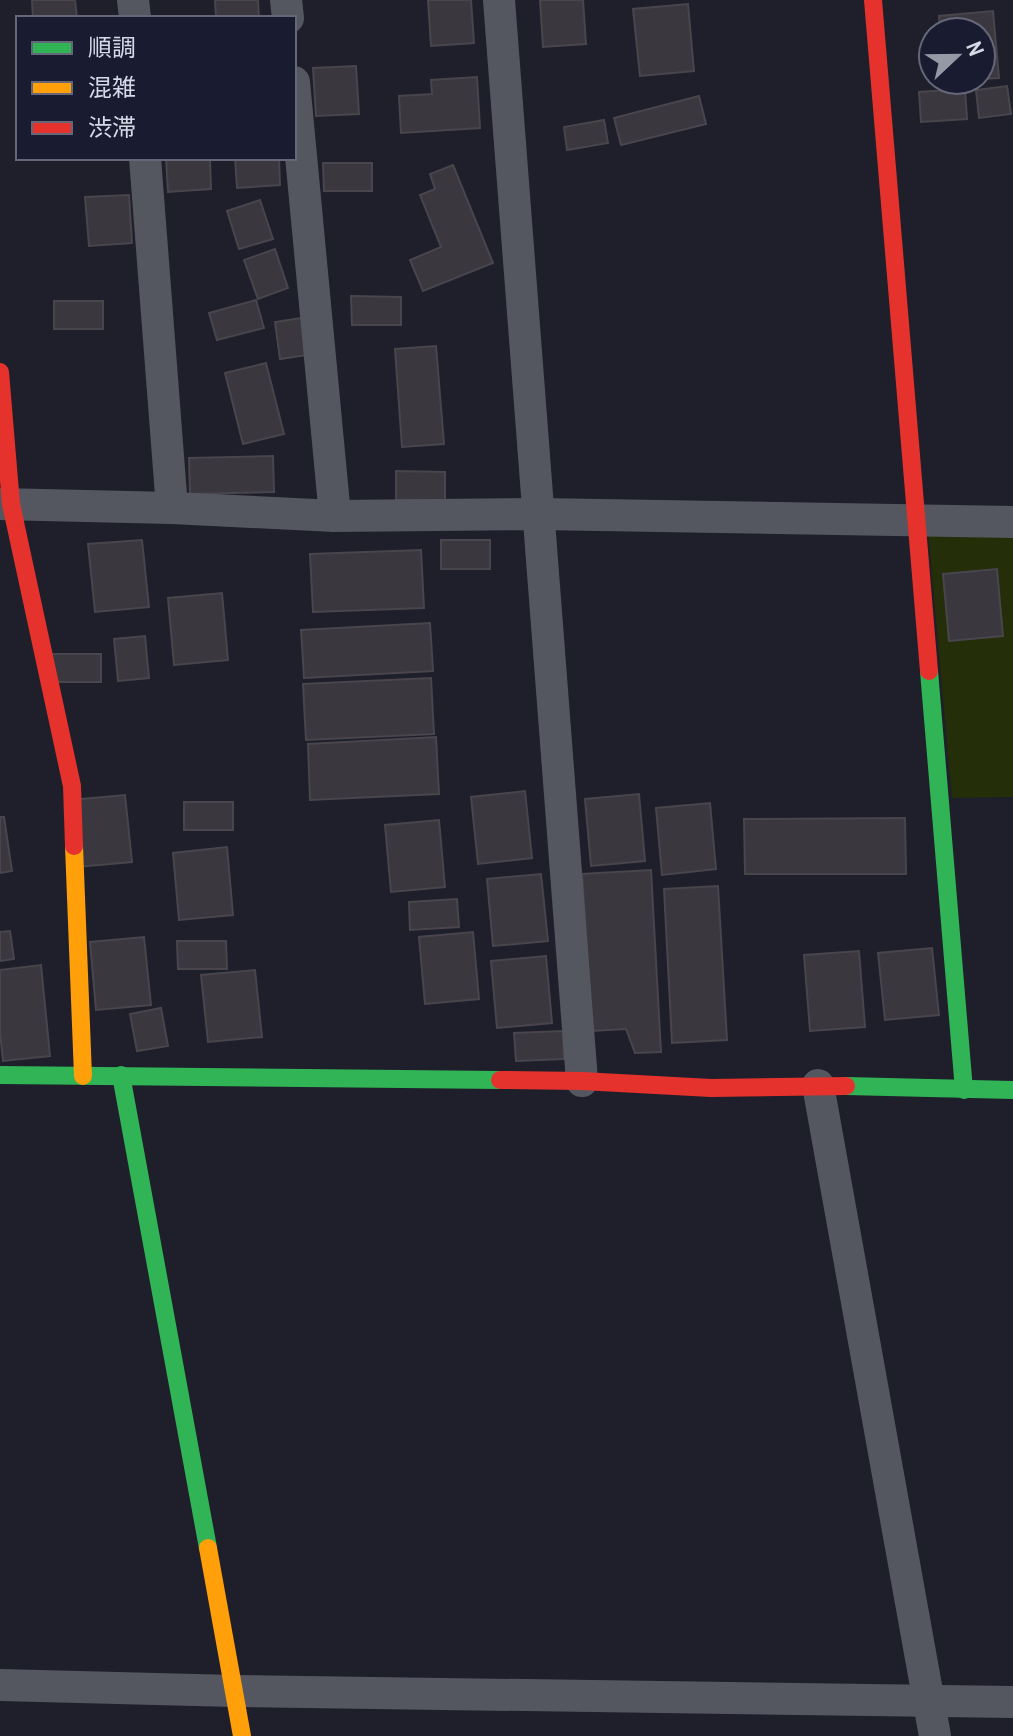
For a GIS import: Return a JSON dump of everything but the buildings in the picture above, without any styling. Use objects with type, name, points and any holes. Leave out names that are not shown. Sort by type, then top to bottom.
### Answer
[{"type":"street","points":[[499,0],[582,1081]]},
{"type":"street","points":[[873,0],[964,1090]]},
{"type":"street","points":[[296,103],[335,516]]},
{"type":"street","points":[[145,160],[172,508]]},
{"type":"street","points":[[0,372],[5,504],[72,786],[83,1076]]},
{"type":"street","points":[[5,504],[335,516],[540,514],[1013,522]]},
{"type":"street","points":[[0,1075],[582,1081],[711,1088],[818,1085],[1013,1090]]},
{"type":"street","points":[[121,1075],[242,1736]]},
{"type":"street","points":[[818,1085],[935,1736]]},
{"type":"street","points":[[0,1685],[1013,1702]]},
{"type":"green space","points":[[927,521],[1013,522],[1013,797],[952,798]]},
{"type":"traffic: fast","points":[[929,671],[964,1090]]},
{"type":"traffic: fast","points":[[0,1075],[500,1080]]},
{"type":"traffic: fast","points":[[121,1075],[208,1548]]},
{"type":"traffic: fast","points":[[846,1086],[1013,1090]]},
{"type":"traffic: slow","points":[[74,846],[83,1076]]},
{"type":"traffic: slow","points":[[208,1548],[242,1736]]},
{"type":"traffic: jam","points":[[873,0],[929,671]]},
{"type":"traffic: jam","points":[[0,372],[11,504],[72,786],[74,846]]},
{"type":"traffic: jam","points":[[500,1080],[711,1088],[846,1086]]}]
